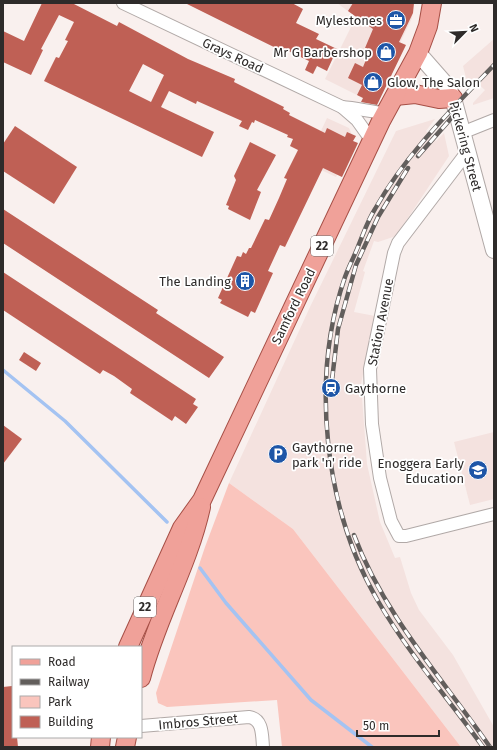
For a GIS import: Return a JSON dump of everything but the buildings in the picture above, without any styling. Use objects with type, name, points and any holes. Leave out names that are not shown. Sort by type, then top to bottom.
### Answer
[{"type":"main road","name":"Samford Road","points":[[128,646],[182,528],[202,500],[372,141],[418,53],[428,26],[432,3]]},
{"type":"main road","name":"Pickering Street","points":[[418,53],[447,86],[453,98],[464,132],[494,250]]},
{"type":"main road","points":[[395,96],[415,94],[439,98],[453,98]]},
{"type":"main road","name":"Samford Road","points":[[142,675],[155,635],[195,534],[202,500]]},
{"type":"street","name":"Grays Road","points":[[124,3],[342,107],[357,120],[372,141]]},
{"type":"street","name":"Grays Road","points":[[342,107],[355,108],[367,112],[386,113]]},
{"type":"street","points":[[464,132],[494,120]]},
{"type":"street","name":"Station Avenue","points":[[468,151],[398,243],[394,253],[370,369],[372,424],[380,478],[392,521],[399,536],[406,536],[494,514]]},
{"type":"street","name":"Imbros Street","points":[[142,726],[249,716],[254,718],[260,724],[263,747]]},
{"type":"shaded area","points":[[337,3],[414,3],[412,18],[373,100],[369,101],[325,79],[356,17]]},
{"type":"shaded area","points":[[494,39],[494,98],[473,105],[473,103],[485,90],[474,80],[468,86],[463,66]]},
{"type":"shaded area","points":[[327,118],[349,128],[354,139],[336,177],[306,163]]},
{"type":"shaded area","points":[[435,119],[426,131],[436,141],[444,133],[449,156],[396,236],[378,242],[374,241],[363,271],[365,272],[354,312],[375,316],[361,384],[367,464],[380,522],[395,558],[400,557],[411,593],[419,610],[453,655],[494,727],[494,747],[461,747],[293,529],[229,483],[310,307],[396,131]]},
{"type":"shaded area","name":"Enoggera Early Education","points":[[494,432],[494,499],[470,505],[454,442]]},
{"type":"green space","points":[[229,483],[293,529],[461,747],[282,747],[277,700],[167,707],[158,703],[156,693],[205,547]]},
{"type":"waterway","points":[[3,370],[65,421],[167,522]]},
{"type":"waterway","points":[[200,568],[226,603],[311,700],[372,747]]},
{"type":"railway","points":[[483,747],[402,639],[378,601],[360,565],[345,526],[335,485],[328,442],[326,400],[328,357],[334,316],[345,277],[370,217],[387,189],[415,151],[494,65]]},
{"type":"railway","points":[[418,156],[454,115]]},
{"type":"railway","points":[[332,380],[338,329],[356,265],[378,217],[408,168]]},
{"type":"railway","points":[[354,535],[366,564],[398,619],[415,645],[490,747]]},
{"type":"place","name":"Mylestones","points":[[396,20]]},
{"type":"place","name":"Mr G Barbershop","points":[[386,52]]},
{"type":"place","name":"Glow, The Salon","points":[[373,82]]},
{"type":"place","name":"The Landing","points":[[245,281]]},
{"type":"place","name":"Gaythorne","points":[[331,388]]},
{"type":"place","name":"Gaythorne park 'n' ride","points":[[278,454]]},
{"type":"place","name":"Enoggera Early Education","points":[[478,470]]}]
